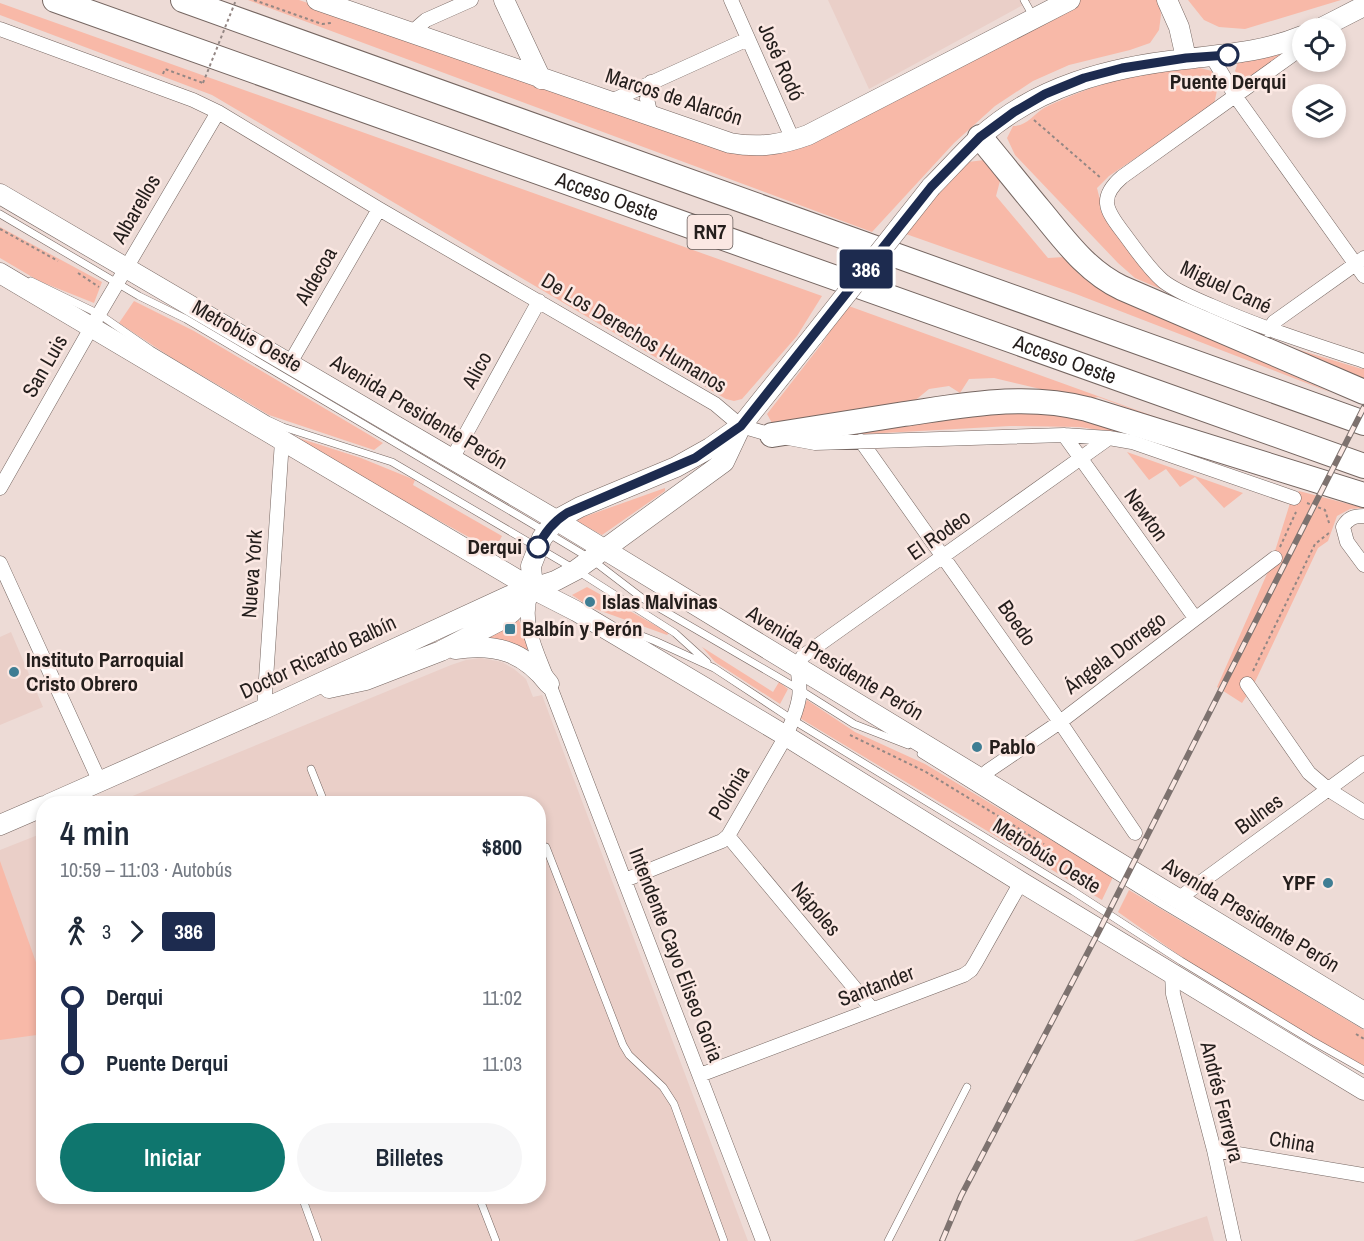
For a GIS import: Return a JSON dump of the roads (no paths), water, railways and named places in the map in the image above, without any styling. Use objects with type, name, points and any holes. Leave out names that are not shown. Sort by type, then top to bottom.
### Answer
[{"type":"highway","name":"Acceso Oeste","points":[[55,0],[1364,466]]},
{"type":"highway","name":"Acceso Oeste","points":[[183,0],[1364,423]]},
{"type":"highway","points":[[980,137],[1063,238],[1098,274],[1122,288],[1364,392]]},
{"type":"highway","points":[[772,435],[976,403],[1015,400],[1057,402],[1364,495]]},
{"type":"main road","points":[[504,0],[541,79]]},
{"type":"main road","name":"Marcos de Alarcón","points":[[323,1],[541,79],[730,143],[767,146],[808,135],[1070,0]]},
{"type":"main road","points":[[1167,0],[1179,27],[1186,58]]},
{"type":"main road","points":[[1345,18],[1364,6]]},
{"type":"main road","points":[[291,696],[366,680],[441,651],[503,620],[533,589],[531,566],[547,533],[580,507],[695,458],[741,426],[931,187],[980,137],[1020,108],[1045,94],[1084,78],[1122,68],[1267,48],[1292,39]]},
{"type":"main road","name":"Avenida Presidente Perón","points":[[0,194],[122,275],[290,363],[452,459],[547,533],[590,560],[797,667],[1364,1012]]},
{"type":"main road","points":[[10,274],[95,321],[282,441],[533,589],[790,728],[1022,882],[1364,1090]]},
{"type":"main road","name":"Doctor Ricardo Balbín","points":[[66,796],[264,709],[509,596],[555,581],[590,560],[723,462],[741,426]]},
{"type":"main road","points":[[441,651],[476,646],[493,647],[527,662],[539,671],[549,684]]},
{"type":"main road","points":[[0,825],[36,809]]},
{"type":"street","points":[[411,33],[426,20],[471,0]]},
{"type":"street","name":"José Rodó","points":[[731,0],[793,140]]},
{"type":"street","name":"De Los Derechos Humanos","points":[[0,29],[193,100],[218,112],[379,209],[715,404],[741,426],[772,435],[815,443],[1064,435],[1109,438],[1132,442],[1298,499]]},
{"type":"street","points":[[609,102],[748,39]]},
{"type":"street","points":[[1236,97],[1292,55]]},
{"type":"street","points":[[1212,57],[1236,97],[1360,261],[1364,276]]},
{"type":"street","points":[[651,82],[646,99],[651,116]]},
{"type":"street","name":"Miguel Cané","points":[[1236,97],[1110,187],[1106,196],[1110,212],[1153,271],[1166,283],[1269,330],[1364,361]]},
{"type":"street","name":"Albarellos","points":[[95,321],[218,112]]},
{"type":"street","name":"Aldecoa","points":[[290,363],[379,209]]},
{"type":"street","points":[[1269,330],[1274,322],[1360,261]]},
{"type":"street","name":"Alico","points":[[452,459],[539,301]]},
{"type":"street","name":"San Luis","points":[[0,488],[95,321]]},
{"type":"street","name":"Newton","points":[[1064,435],[1195,618]]},
{"type":"street","name":"El Rodeo","points":[[797,667],[803,656],[1109,438]]},
{"type":"street","name":"Nueva York","points":[[264,709],[282,441]]},
{"type":"street","name":"Boedo","points":[[861,441],[945,557],[1135,833]]},
{"type":"street","points":[[1364,516],[1352,518],[1342,527],[1344,535],[1364,565]]},
{"type":"street","name":"Ángela Dorrego","points":[[980,780],[988,771],[1060,722],[1275,558]]},
{"type":"street","points":[[0,564],[99,780]]},
{"type":"street","name":"Intendente Cayo Eliseo Goria","points":[[533,589],[526,606],[527,620],[549,684],[763,1241]]},
{"type":"street","points":[[797,667],[800,690]]},
{"type":"street","points":[[1247,684],[1309,773],[1329,790],[1364,812]]},
{"type":"street","name":"Polónia","points":[[625,880],[722,841],[728,836],[790,728],[800,690]]},
{"type":"street","name":"Bulnes","points":[[1178,899],[1364,763]]},
{"type":"street","name":"Nápoles","points":[[728,836],[872,1009]]},
{"type":"street","name":"Santander","points":[[700,1075],[964,975],[971,970],[1022,882]]},
{"type":"street","name":"Andrés Ferreyra","points":[[1172,974],[1173,994],[1214,1150],[1234,1241]]},
{"type":"street","name":"China","points":[[1214,1150],[1364,1175]]},
{"type":"lane","points":[[1024,0],[1034,19]]},
{"type":"lane","name":"Metrobús Oeste","points":[[0,214],[122,275],[139,296],[186,318],[547,533],[590,560],[642,598],[854,724],[908,745]]},
{"type":"lane","name":"Metrobús Oeste","points":[[95,321],[152,350],[268,420],[283,427],[392,462],[488,520],[547,533]]},
{"type":"lane","name":"Metrobús Oeste","points":[[590,560],[714,668],[790,728],[1082,896],[1311,1041],[1364,1070]]},
{"type":"lane","name":"Metrobús Oeste","points":[[576,611],[655,640],[714,668]]},
{"type":"lane","name":"Metrobús Oeste","points":[[797,667],[827,692],[908,745],[1160,903],[1364,1025]]},
{"type":"lane","points":[[311,769],[322,796]]},
{"type":"lane","points":[[546,847],[623,1045],[663,1088],[674,1104],[724,1241]]},
{"type":"lane","points":[[888,1241],[967,1087]]},
{"type":"lane","points":[[305,1204],[318,1241]]},
{"type":"lane","points":[[481,1204],[496,1241]]},
{"type":"railway","points":[[942,1241],[961,1196],[1100,929],[1364,407]]},
{"type":"place","name":"Puente Derqui","points":[[1228,55]]},
{"type":"place","name":"Derqui","points":[[538,547]]},
{"type":"place","name":"Islas Malvinas","points":[[590,602]]},
{"type":"place","name":"Balbín y Perón","points":[[510,629]]},
{"type":"place","name":"Instituto Parroquial Cristo Obrero","points":[[14,672]]},
{"type":"place","name":"Pablo","points":[[977,747]]},
{"type":"place","name":"YPF","points":[[1328,883]]}]
